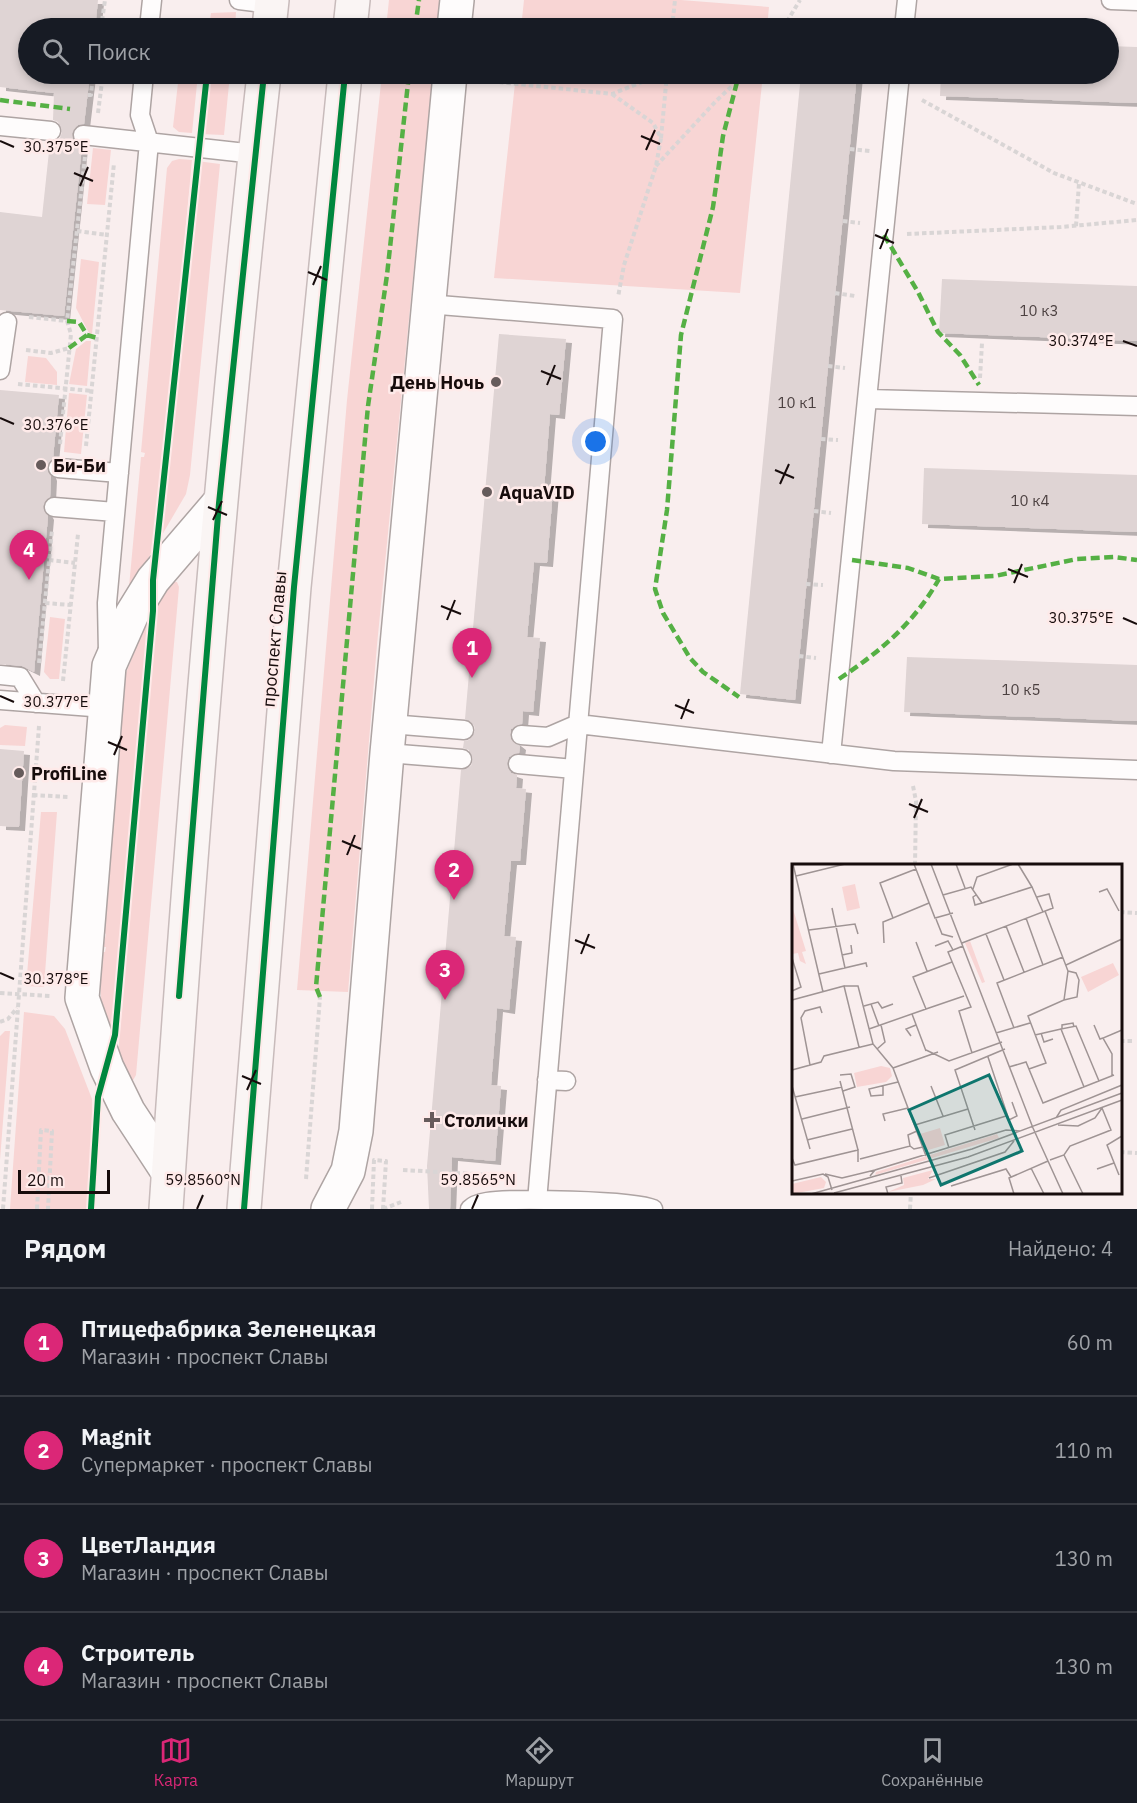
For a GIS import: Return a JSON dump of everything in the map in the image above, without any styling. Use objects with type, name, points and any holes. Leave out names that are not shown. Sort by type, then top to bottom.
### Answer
[{"type":"main road","points":[[351,18],[353,0]]},
{"type":"main road","points":[[166,1209],[179,996],[219,503],[263,84]]},
{"type":"main road","name":"проспект Славы","points":[[244,1209],[279,754],[315,362],[344,84]]},
{"type":"street","points":[[455,18],[457,0]]},
{"type":"street","points":[[317,1200],[348,1172],[356,1131],[427,304],[449,84]]},
{"type":"street","points":[[168,1172],[128,1111],[107,1068],[82,999],[109,666],[132,614],[153,580],[219,503]]},
{"type":"lane","points":[[150,18],[152,0]]},
{"type":"lane","points":[[239,0],[270,11]]},
{"type":"lane","points":[[905,18],[907,0]]},
{"type":"lane","points":[[1111,0],[1137,1]]},
{"type":"lane","points":[[109,666],[107,603],[149,142],[140,116],[143,84]]},
{"type":"lane","points":[[831,754],[899,84]]},
{"type":"lane","points":[[0,126],[51,131]]},
{"type":"lane","points":[[87,135],[255,154]]},
{"type":"lane","points":[[427,304],[613,319],[537,1201]]},
{"type":"lane","points":[[1,370],[7,322]]},
{"type":"lane","points":[[868,399],[1137,406]]},
{"type":"lane","points":[[58,468],[119,473]]},
{"type":"lane","points":[[54,507],[115,512]]},
{"type":"lane","points":[[0,675],[20,677],[36,703]]},
{"type":"lane","points":[[0,700],[105,708]]},
{"type":"lane","points":[[521,735],[548,737],[578,724],[894,761],[1137,770]]},
{"type":"lane","points":[[389,738],[464,730]]},
{"type":"lane","points":[[389,738],[462,759]]},
{"type":"lane","points":[[518,764],[574,769]]},
{"type":"lane","points":[[547,1080],[566,1081]]},
{"type":"lane","points":[[470,1209],[486,1202],[537,1201],[629,1204],[653,1209]]},
{"type":"path","points":[[102,18],[105,0]]},
{"type":"path","points":[[673,18],[675,0]]},
{"type":"path","points":[[789,18],[800,0]]},
{"type":"path","points":[[91,84],[89,95],[100,96]]},
{"type":"path","points":[[58,468],[71,334],[67,321],[87,135],[97,121],[102,84]]},
{"type":"path","points":[[518,84],[612,94],[637,84]]},
{"type":"path","points":[[613,319],[624,265],[656,166],[666,84]]},
{"type":"path","points":[[656,166],[734,84]]},
{"type":"path","points":[[612,94],[653,123],[661,138]]},
{"type":"path","points":[[915,96],[1054,173],[1137,204]]},
{"type":"path","points":[[84,470],[116,139]]},
{"type":"path","points":[[1076,226],[1079,183]]},
{"type":"path","points":[[919,233],[1076,226],[1137,220]]},
{"type":"path","points":[[77,231],[107,236]]},
{"type":"path","points":[[978,402],[982,343]]},
{"type":"path","points":[[4,348],[51,353],[69,348]]},
{"type":"path","points":[[1,370],[7,383],[92,390]]},
{"type":"path","points":[[3,1209],[39,723],[36,703],[54,507]]},
{"type":"path","points":[[62,705],[80,510]]},
{"type":"path","points":[[49,560],[75,563]]},
{"type":"path","points":[[45,603],[71,605]]},
{"type":"path","points":[[912,779],[916,801],[915,864]]},
{"type":"path","points":[[1122,912],[1137,913]]},
{"type":"path","points":[[0,993],[44,996]]},
{"type":"path","points":[[317,1200],[320,997]]},
{"type":"path","points":[[0,1023],[8,1019],[18,1007]]},
{"type":"path","points":[[1122,1041],[1135,1041]]},
{"type":"path","points":[[37,1209],[41,1130],[52,1131],[48,1209]]},
{"type":"path","points":[[1122,1152],[1137,1153]]},
{"type":"path","points":[[372,1209],[374,1160],[386,1161],[383,1209],[401,1202]]},
{"type":"path","points":[[403,1170],[538,1177]]},
{"type":"path","points":[[910,1209],[911,1194]]},
{"type":"shaded area","points":[[389,0],[441,0],[439,18],[387,18]]},
{"type":"shaded area","points":[[524,0],[681,0],[769,7],[768,18],[522,18]]},
{"type":"shaded area","points":[[236,12],[236,18],[210,18],[211,13]]},
{"type":"shaded area","points":[[178,84],[197,84],[192,133],[179,132],[173,127]]},
{"type":"shaded area","points":[[204,84],[229,84],[224,135],[199,134]]},
{"type":"shaded area","points":[[381,84],[432,84],[377,645],[348,992],[297,990],[347,400]]},
{"type":"shaded area","points":[[515,84],[762,84],[740,293],[494,278]]},
{"type":"shaded area","points":[[93,148],[111,150],[105,205],[87,204]]},
{"type":"shaded area","points":[[192,160],[156,545],[131,588],[129,587],[141,457],[144,457],[145,453],[141,452],[167,168],[172,161]]},
{"type":"shaded area","points":[[197,161],[220,164],[190,475],[186,494],[162,535]]},
{"type":"shaded area","points":[[81,259],[99,262],[92,334],[89,333],[76,308]]},
{"type":"shaded area","points":[[86,341],[91,341],[87,386],[69,384],[76,349]]},
{"type":"shaded area","points":[[28,356],[46,358],[57,372],[57,385],[25,382]]},
{"type":"shaded area","points":[[69,393],[87,395],[81,454],[64,452]]},
{"type":"shaded area","points":[[171,582],[177,582],[179,587],[136,1075],[132,1082],[129,1081],[118,1055],[156,599]]},
{"type":"shaded area","points":[[150,612],[111,1039],[102,1006],[100,976],[102,952],[105,952],[106,947],[103,947],[106,934],[104,933],[121,703],[126,673]]},
{"type":"shaded area","points":[[50,617],[65,619],[59,679],[50,679],[44,672]]},
{"type":"shaded area","points":[[5,725],[27,727],[25,746],[0,745],[0,728]]},
{"type":"shaded area","points":[[41,812],[57,812],[44,987],[26,986]]},
{"type":"shaded area","points":[[24,1012],[54,1016],[65,1029],[92,1099],[96,1162],[93,1209],[10,1209]]},
{"type":"shaded area","points":[[5,1031],[10,1031],[0,1160],[0,1036]]},
{"type":"building","points":[[0,0],[98,0],[96,18],[18,18],[18,84],[89,84],[84,124],[78,125],[72,133],[73,140],[82,146],[64,316],[0,310],[0,212],[42,217],[50,142],[60,138],[62,132],[58,122],[53,120],[54,93],[0,87]]},
{"type":"building","points":[[1119,46],[1137,47],[1137,103],[940,96],[941,84],[1119,84]]},
{"type":"building","points":[[800,84],[856,84],[795,700],[740,694]]},
{"type":"building","points":[[942,279],[1137,286],[1137,341],[939,333]]},
{"type":"building","points":[[499,334],[566,339],[559,415],[550,414],[544,489],[553,490],[547,563],[534,562],[527,637],[540,638],[533,712],[523,711],[522,724],[511,729],[511,739],[520,746],[519,753],[509,757],[507,764],[511,773],[517,775],[516,788],[526,789],[520,861],[511,861],[504,936],[516,937],[509,1010],[497,1008],[491,1085],[501,1086],[495,1161],[452,1157],[450,1209],[429,1209],[427,1166],[461,770],[471,766],[473,759],[469,750],[463,748],[464,741],[469,740],[475,731],[474,725],[465,719]]},
{"type":"building","points":[[0,390],[59,395],[53,458],[47,466],[51,477],[50,497],[43,506],[48,516],[34,672],[22,666],[0,664]]},
{"type":"building","points":[[924,468],[1137,475],[1137,532],[922,524]]},
{"type":"building","points":[[907,657],[1137,665],[1137,721],[904,712]]},
{"type":"building","points":[[0,749],[24,751],[19,827],[0,826]]},
{"type":"marked path","points":[[416,18],[419,0]]},
{"type":"marked path","points":[[320,997],[316,987],[368,406],[387,275],[408,84]]},
{"type":"marked path","points":[[736,84],[723,136],[713,207],[681,335],[667,510],[655,589],[663,613],[690,658],[703,672],[739,697]]},
{"type":"marked path","points":[[0,100],[70,109]]},
{"type":"marked path","points":[[884,235],[918,292],[938,332],[960,355],[979,385]]},
{"type":"marked path","points":[[67,321],[79,322],[87,335],[97,338]]},
{"type":"marked path","points":[[69,348],[87,335]]},
{"type":"marked path","points":[[852,560],[908,568],[939,579],[995,576],[1077,559],[1114,557],[1137,560]]},
{"type":"marked path","points":[[839,679],[883,647],[919,609],[939,579]]},
{"type":"cycle path","points":[[91,1209],[98,1097],[115,1035],[153,611],[153,580],[206,84]]},
{"type":"cycle path","points":[[179,996],[219,503],[263,84]]},
{"type":"cycle path","points":[[244,1209],[294,587],[344,84]]},
{"type":"place","name":"День Ночь","points":[[496,382]]},
{"type":"place","name":"Би-Би","points":[[41,465]]},
{"type":"place","name":"AquaVID","points":[[487,492]]},
{"type":"place","name":"Строитель","points":[[29,580]]},
{"type":"place","name":"Птицефабрика Зеленецкая","points":[[472,678]]},
{"type":"place","name":"ProfiLine","points":[[19,773]]},
{"type":"place","name":"Magnit","points":[[454,900]]},
{"type":"place","name":"ЦветЛандия","points":[[445,1000]]},
{"type":"place","name":"Столички","points":[[432,1120]]}]
